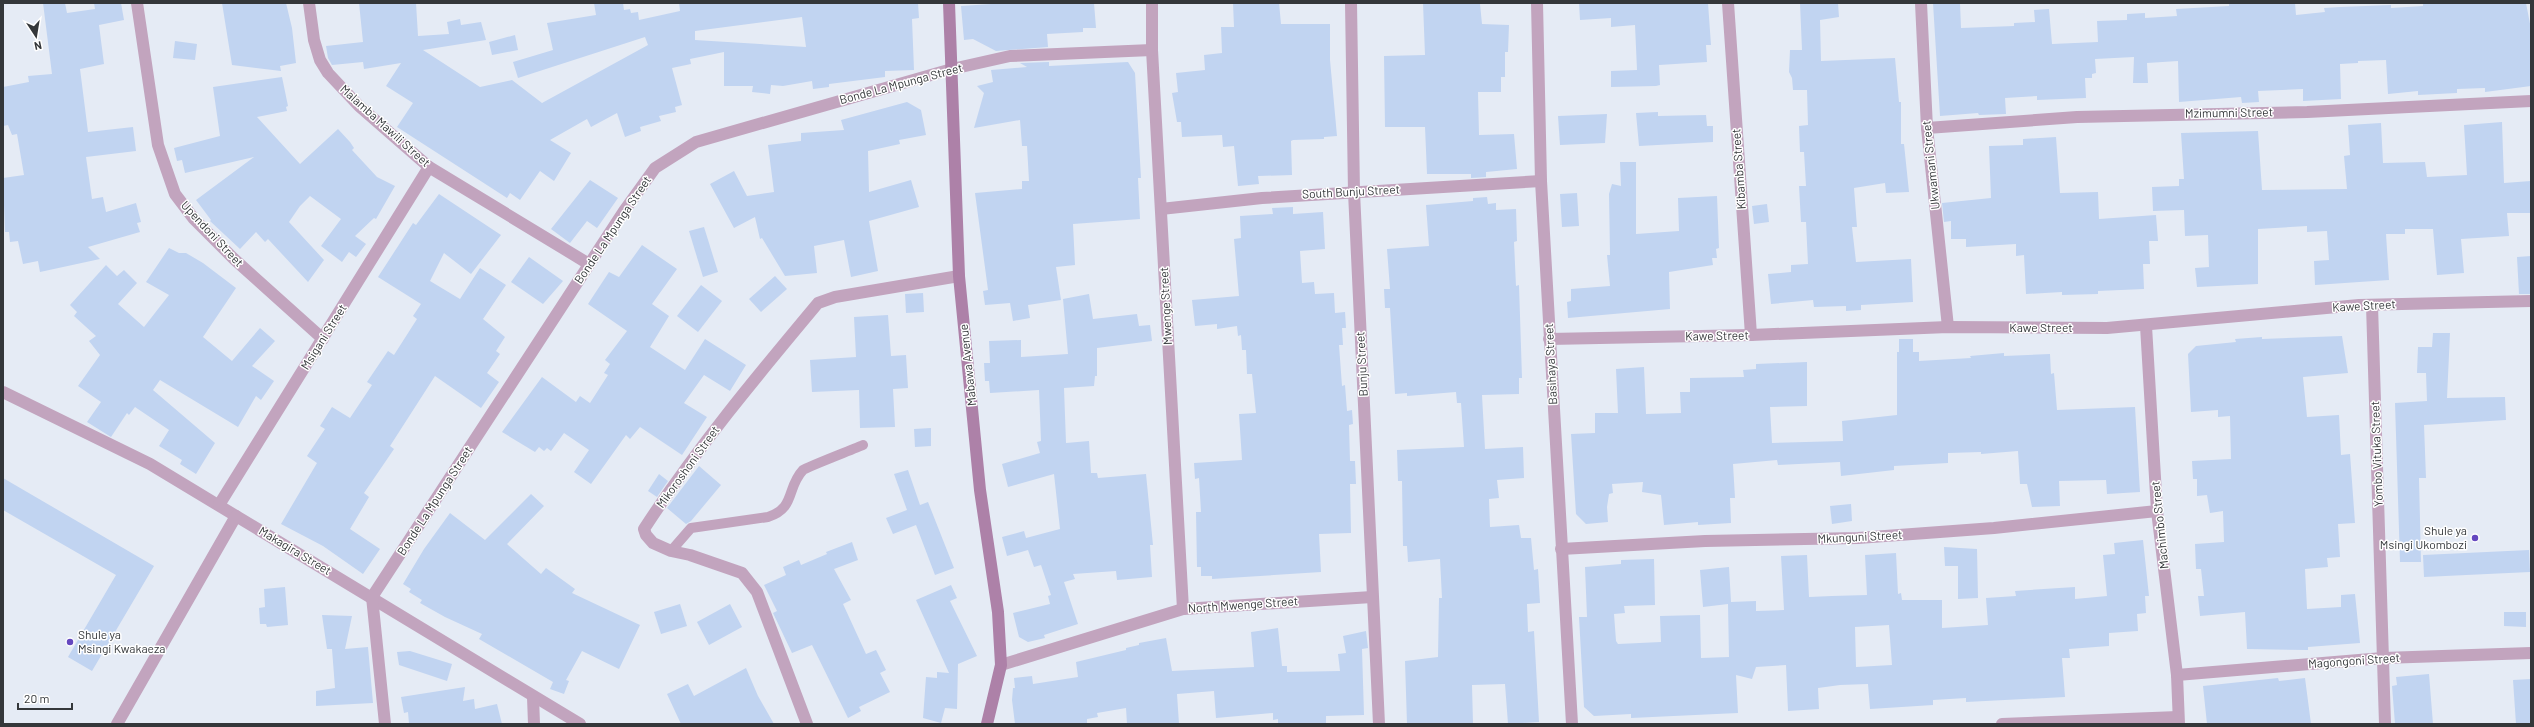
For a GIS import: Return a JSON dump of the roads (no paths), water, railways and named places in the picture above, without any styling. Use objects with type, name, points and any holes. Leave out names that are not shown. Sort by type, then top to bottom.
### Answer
[{"type":"street","name":"Upendoni Street","points":[[137,3],[158,145],[175,194],[194,219],[234,259],[323,339]]},
{"type":"street","name":"Malamba Mawili Street","points":[[309,3],[316,50],[328,74],[359,106],[428,167],[589,264]]},
{"type":"street","name":"Mabawa Avenue","points":[[949,3],[959,276],[980,490],[998,612],[1001,665],[987,724]]},
{"type":"street","name":"Mwenge Street","points":[[1152,3],[1152,50],[1183,609]]},
{"type":"street","name":"Bunju Street","points":[[1351,3],[1354,192],[1379,724]]},
{"type":"street","name":"Basihaya Street","points":[[1537,3],[1541,181],[1572,724]]},
{"type":"street","name":"Kibamba Street","points":[[1728,3],[1751,335]]},
{"type":"street","name":"Ukwamani Street","points":[[1921,3],[1927,128],[1948,327]]},
{"type":"street","name":"Bonde La Mpunga Street","points":[[372,598],[589,264],[655,168],[696,142],[952,70],[1010,56],[1152,50]]},
{"type":"street","name":"Mzimumni Street","points":[[1927,128],[2077,117],[2307,112],[2531,101]]},
{"type":"street","name":"Msigani Street","points":[[219,505],[428,167]]},
{"type":"street","name":"South Bunju Street","points":[[1161,210],[1262,198],[1541,181]]},
{"type":"street","name":"Mikoroshoni Street","points":[[807,724],[757,592],[742,572],[690,555],[671,551],[653,543],[646,535],[644,529],[665,496],[742,393],[818,303],[835,297],[959,276]]},
{"type":"street","name":"Kawe Street","points":[[1549,339],[1751,335],[1948,327],[2146,326],[2217,318],[2372,305],[2531,301]]},
{"type":"street","name":"Yombo Vituka Street","points":[[2372,305],[2385,724]]},
{"type":"street","name":"Machimbo Street","points":[[2146,326],[2157,511],[2177,675],[2179,721]]},
{"type":"street","name":"Makagira Street","points":[[3,392],[150,464],[580,724]]},
{"type":"street","name":"Mkunguni Street","points":[[1561,549],[1705,541],[1858,538],[1994,528],[2157,511]]},
{"type":"street","points":[[117,724],[236,516]]},
{"type":"street","name":"North Mwenge Street","points":[[1001,665],[1183,609],[1372,597]]},
{"type":"street","points":[[372,598],[385,724]]},
{"type":"street","name":"Magongoni Street","points":[[2177,675],[2383,658],[2531,653]]},
{"type":"street","points":[[533,696],[534,724]]},
{"type":"street","points":[[2002,724],[2179,721]]},
{"type":"lane","points":[[671,551],[691,528],[768,517],[780,513],[790,498],[793,483],[804,469],[863,445]]},
{"type":"place","name":"Shule ya Msingi Ukombozi","points":[[2475,538]]},
{"type":"place","name":"Shule ya Msingi Kwakaeza","points":[[70,642]]}]
